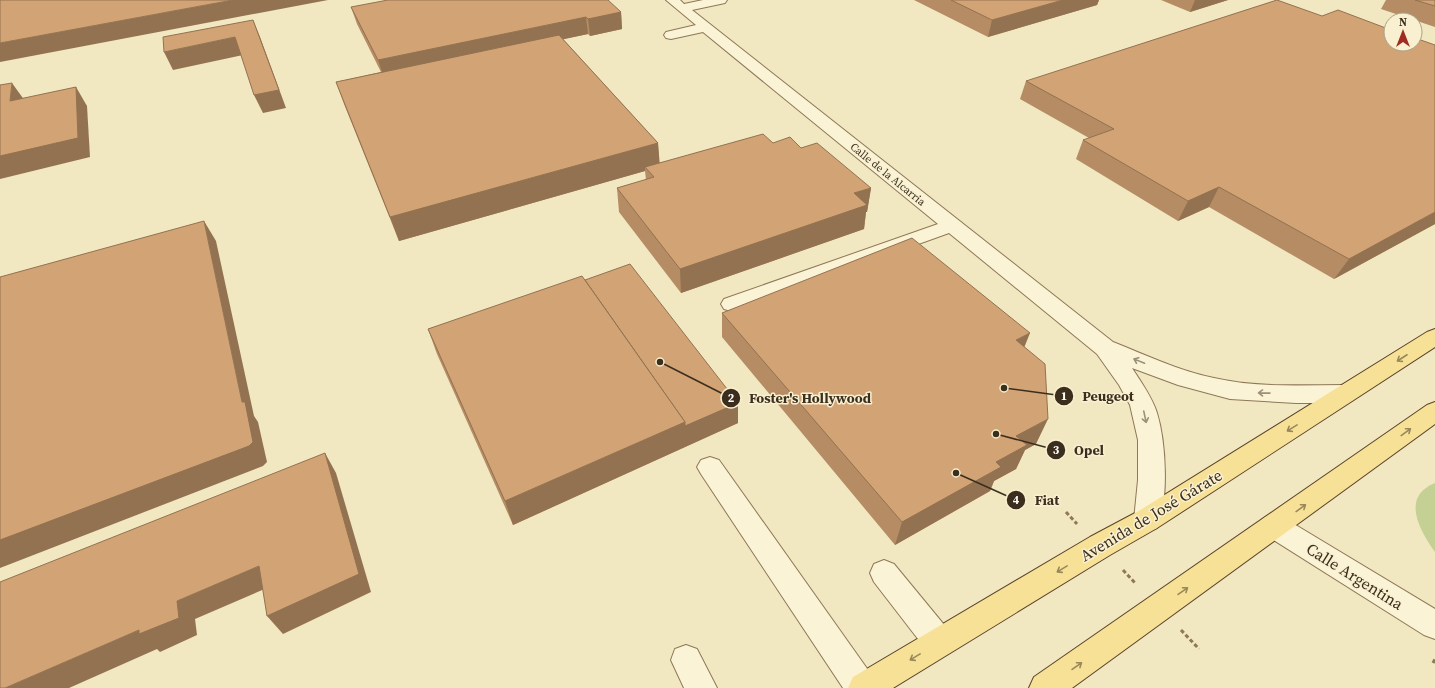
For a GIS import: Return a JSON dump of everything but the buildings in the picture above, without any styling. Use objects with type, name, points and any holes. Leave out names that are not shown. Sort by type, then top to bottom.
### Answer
[{"type":"main road","name":"Avenida de José Gárate","points":[[863,688],[1146,520],[1435,337]]},
{"type":"main road","points":[[1045,688],[1435,411]]},
{"type":"street","points":[[677,4],[722,0]]},
{"type":"street","name":"Calle de la Alcarria","points":[[677,4],[1105,348],[1125,376],[1145,412],[1152,455],[1152,486],[1146,520]]},
{"type":"street","points":[[671,35],[706,27]]},
{"type":"street","points":[[731,304],[953,226]]},
{"type":"street","name":"Calle de la Alcarria","points":[[1105,348],[1172,374],[1214,387],[1257,393],[1345,394]]},
{"type":"street","points":[[710,467],[863,688]]},
{"type":"street","name":"Calle Argentina","points":[[1274,526],[1435,625]]},
{"type":"street","points":[[884,573],[939,642]]},
{"type":"street","points":[[686,660],[701,688]]},
{"type":"path","points":[[1066,512],[1199,649]]},
{"type":"green space","points":[[1435,483],[1435,552],[1419,525],[1416,515],[1416,505],[1418,497],[1424,489]]},
{"type":"place","name":"Foster's Hollywood","points":[[660,362]]},
{"type":"place","name":"Peugeot","points":[[1004,388]]},
{"type":"place","name":"Opel","points":[[996,434]]},
{"type":"place","name":"Fiat","points":[[956,473]]}]
